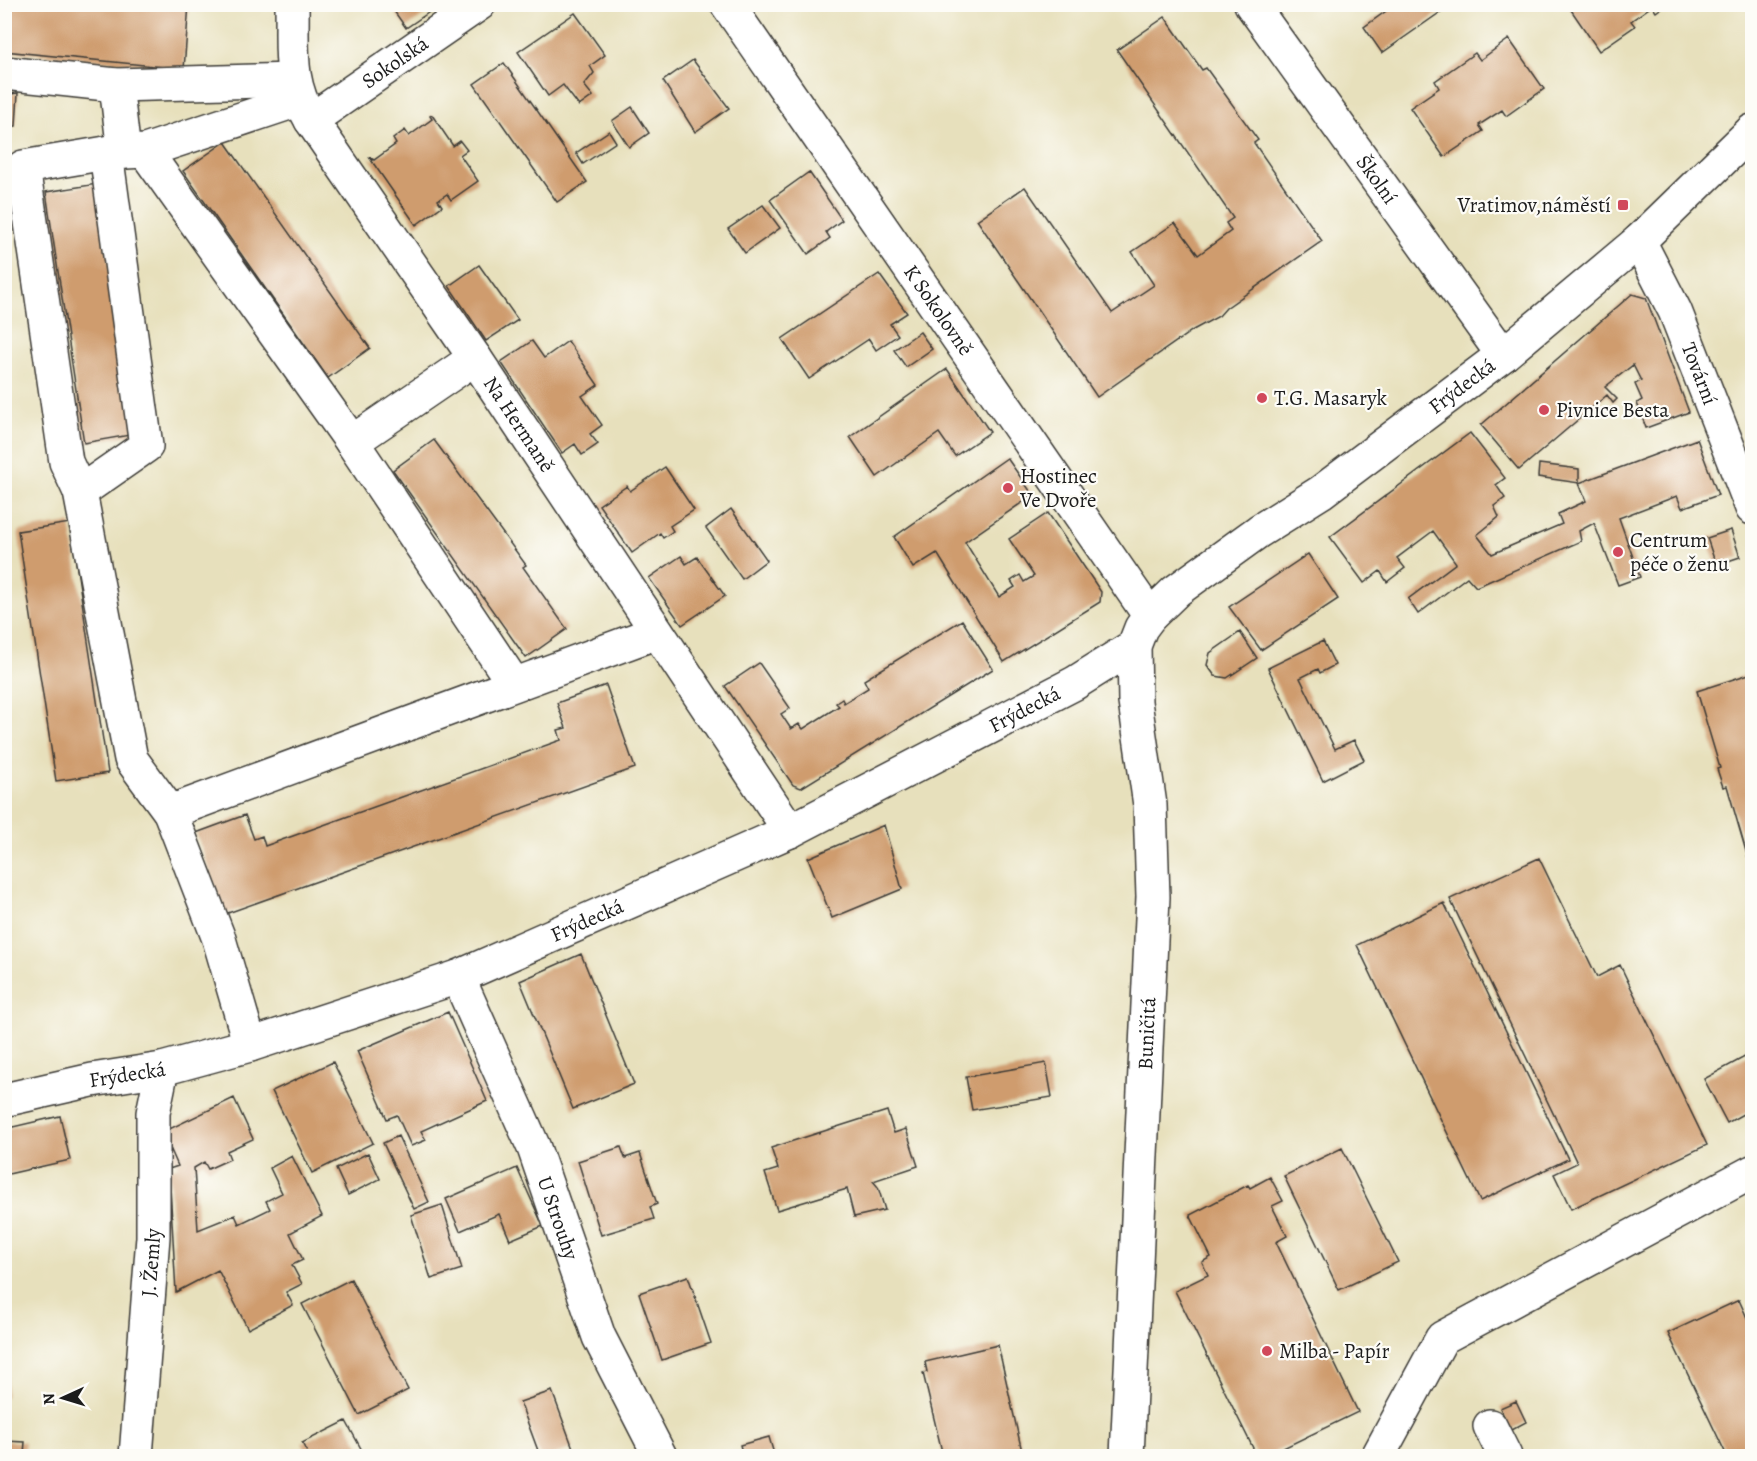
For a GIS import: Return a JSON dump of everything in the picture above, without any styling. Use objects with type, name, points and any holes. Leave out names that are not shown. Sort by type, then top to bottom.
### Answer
[{"type":"street","points":[[4,73],[116,85],[301,100],[292,4]]},
{"type":"street","name":"Sokolská","points":[[80,492],[66,462],[23,167],[125,152],[301,100],[479,4]]},
{"type":"street","name":"K Sokolovně","points":[[727,4],[1150,616]]},
{"type":"street","name":"Školní","points":[[1251,4],[1503,355]]},
{"type":"street","points":[[116,85],[125,152],[146,446],[80,492],[131,759],[170,812],[219,939],[250,1045]]},
{"type":"street","name":"Na Hermaně","points":[[301,100],[476,358],[790,831]]},
{"type":"street","name":"Frýdecká","points":[[1150,616],[1176,591],[1259,531],[1321,492],[1503,355],[1639,241],[1752,131]]},
{"type":"street","points":[[125,152],[352,442],[514,684]]},
{"type":"street","name":"Tovární","points":[[1639,241],[1675,311],[1752,507]]},
{"type":"street","points":[[352,442],[476,358]]},
{"type":"street","name":"Buničitá","points":[[1127,1456],[1153,863],[1150,805],[1135,702],[1134,646],[1141,628],[1150,616]]},
{"type":"street","points":[[170,812],[657,632]]},
{"type":"street","name":"Frýdecká","points":[[4,1100],[92,1080],[162,1069],[250,1045],[458,977],[790,831],[1075,683],[1134,646]]},
{"type":"street","name":"U Strouhy","points":[[458,977],[534,1148],[599,1337],[660,1456]]},
{"type":"street","name":"J. Žemly","points":[[136,1456],[153,1238],[153,1113],[162,1069]]},
{"type":"street","points":[[1378,1456],[1442,1338],[1752,1172]]},
{"type":"street","points":[[1490,1426],[1505,1456]]},
{"type":"building","points":[[4,4],[189,4],[184,69],[4,51]]},
{"type":"building","points":[[389,4],[441,4],[406,28]]},
{"type":"building","points":[[1396,4],[1452,4],[1382,53],[1364,27]]},
{"type":"building","points":[[1567,4],[1667,4],[1656,12],[1652,6],[1631,21],[1635,26],[1599,51]]},
{"type":"building","points":[[575,13],[605,55],[590,66],[594,73],[584,85],[593,96],[579,106],[563,85],[548,96],[518,52]]},
{"type":"building","points":[[1165,17],[1202,70],[1206,68],[1258,140],[1254,143],[1322,241],[1226,308],[1219,316],[1193,330],[1097,397],[977,220],[1025,187],[1112,313],[1154,285],[1132,252],[1175,223],[1198,255],[1231,231],[1226,223],[1233,218],[1117,50]]},
{"type":"building","points":[[1509,39],[1544,89],[1506,116],[1502,110],[1479,125],[1483,131],[1444,157],[1410,108],[1439,88],[1435,81],[1475,53],[1480,60]]},
{"type":"building","points":[[693,60],[729,108],[695,132],[663,81]]},
{"type":"building","points":[[504,63],[587,182],[557,202],[474,84]]},
{"type":"building","points":[[18,93],[16,126],[4,127],[4,95]]},
{"type":"building","points":[[632,107],[649,133],[629,147],[612,121]]},
{"type":"building","points":[[432,115],[453,146],[460,141],[467,150],[460,155],[478,181],[451,200],[447,194],[438,200],[442,206],[416,225],[369,157],[374,160],[396,144],[393,139],[405,130],[409,136],[432,119],[430,116]]},
{"type":"building","points":[[609,131],[616,142],[583,164],[576,153]]},
{"type":"building","points":[[225,142],[370,348],[328,378],[183,171]]},
{"type":"building","points":[[809,172],[842,220],[826,232],[830,238],[808,254],[770,200]]},
{"type":"building","points":[[97,184],[136,434],[84,443],[46,192]]},
{"type":"building","points":[[763,205],[780,228],[745,253],[728,229]]},
{"type":"building","points":[[479,265],[518,320],[486,341],[449,286]]},
{"type":"building","points":[[879,274],[907,313],[890,324],[898,335],[876,350],[869,339],[809,379],[782,339]]},
{"type":"building","points":[[1632,294],[1646,298],[1689,412],[1646,428],[1637,403],[1642,400],[1635,384],[1641,381],[1633,365],[1605,387],[1617,399],[1613,403],[1607,395],[1519,470],[1481,425]]},
{"type":"building","points":[[920,332],[932,349],[906,367],[894,350]]},
{"type":"building","points":[[532,341],[544,358],[568,341],[598,385],[582,396],[602,425],[590,434],[598,444],[582,455],[575,444],[562,453],[501,362]]},
{"type":"building","points":[[947,369],[990,432],[955,456],[939,433],[877,477],[850,437]]},
{"type":"building","points":[[1470,433],[1505,478],[1496,485],[1505,498],[1494,506],[1499,517],[1477,535],[1492,554],[1562,524],[1558,514],[1586,501],[1579,483],[1697,439],[1718,495],[1682,508],[1677,496],[1619,518],[1640,577],[1618,585],[1594,523],[1579,531],[1581,541],[1476,587],[1467,577],[1418,614],[1408,599],[1456,563],[1433,531],[1397,558],[1405,568],[1387,582],[1380,571],[1364,583],[1330,537]]},
{"type":"building","points":[[434,440],[526,565],[523,567],[567,629],[526,658],[393,470]]},
{"type":"building","points":[[1007,458],[1033,495],[965,542],[999,597],[1015,587],[1011,581],[1020,575],[1024,582],[1034,576],[1009,539],[1048,513],[1101,592],[1100,602],[1004,662],[937,553],[913,568],[894,537]]},
{"type":"building","points":[[1539,464],[1579,469],[1579,483],[1538,477]]},
{"type":"building","points":[[665,467],[694,510],[670,526],[673,531],[663,538],[660,533],[632,553],[599,505],[627,486],[630,491]]},
{"type":"building","points":[[731,509],[767,560],[742,579],[706,528]]},
{"type":"building","points":[[70,523],[108,773],[56,781],[18,531]]},
{"type":"building","points":[[1731,530],[1740,557],[1716,565],[1707,538]]},
{"type":"building","points":[[1308,554],[1338,599],[1261,650],[1229,607]]},
{"type":"building","points":[[681,556],[686,564],[697,557],[725,596],[682,625],[649,578]]},
{"type":"building","points":[[962,620],[993,669],[801,788],[793,785],[725,686],[759,663],[790,708],[781,714],[791,729],[799,724],[803,729],[839,706],[836,703],[842,699],[844,703],[868,688],[864,680]]},
{"type":"building","points":[[1240,632],[1257,658],[1227,678],[1215,676],[1207,665],[1210,653]]},
{"type":"building","points":[[1323,641],[1335,665],[1320,673],[1318,669],[1300,678],[1335,749],[1354,740],[1364,760],[1323,781],[1268,668]]},
{"type":"building","points":[[1752,673],[1752,872],[1727,786],[1723,787],[1717,769],[1720,768],[1697,691]]},
{"type":"building","points":[[606,685],[635,768],[225,914],[196,833],[245,815],[254,839],[262,836],[265,846],[561,740],[558,730],[566,728],[557,703]]},
{"type":"building","points":[[884,825],[902,889],[832,918],[808,858]]},
{"type":"building","points":[[1539,858],[1597,977],[1620,965],[1707,1145],[1571,1209],[1554,1174],[1577,1163],[1450,899]]},
{"type":"building","points":[[1444,903],[1568,1159],[1480,1201],[1357,945]]},
{"type":"building","points":[[581,954],[634,1084],[573,1109],[520,981]]},
{"type":"building","points":[[448,1012],[487,1101],[421,1131],[426,1140],[411,1146],[397,1115],[387,1119],[357,1051]]},
{"type":"building","points":[[1752,1053],[1752,1109],[1727,1123],[1704,1079]]},
{"type":"building","points":[[333,1062],[373,1143],[312,1173],[272,1091]]},
{"type":"building","points":[[1046,1063],[1052,1097],[972,1110],[966,1077]]},
{"type":"building","points":[[234,1098],[253,1139],[227,1151],[230,1159],[208,1169],[204,1162],[194,1168],[198,1230],[235,1215],[239,1224],[270,1209],[266,1201],[282,1193],[270,1168],[292,1156],[322,1216],[290,1233],[303,1260],[292,1265],[302,1284],[286,1292],[293,1305],[248,1329],[218,1270],[176,1292],[169,1169],[178,1166],[163,1132]]},
{"type":"building","points":[[887,1111],[894,1133],[906,1129],[918,1166],[873,1181],[878,1187],[885,1210],[854,1217],[847,1189],[777,1210],[765,1173],[778,1169],[771,1148]]},
{"type":"building","points":[[60,1116],[70,1160],[4,1175],[4,1129]]},
{"type":"building","points":[[398,1136],[429,1202],[414,1209],[383,1143]]},
{"type":"building","points":[[621,1147],[625,1158],[640,1153],[657,1204],[650,1207],[654,1219],[601,1235],[578,1161]]},
{"type":"building","points":[[1342,1148],[1398,1262],[1339,1290],[1284,1176]]},
{"type":"building","points":[[368,1153],[380,1179],[348,1195],[336,1169]]},
{"type":"building","points":[[517,1168],[543,1226],[510,1240],[499,1214],[460,1231],[446,1199]]},
{"type":"building","name":"Milba - Papír","points":[[1270,1177],[1283,1201],[1272,1206],[1287,1236],[1276,1242],[1358,1412],[1267,1456],[1257,1456],[1175,1291],[1208,1275],[1202,1262],[1211,1257],[1190,1215],[1248,1185],[1250,1188]]},
{"type":"building","points":[[442,1205],[462,1269],[431,1279],[411,1215]]},
{"type":"building","points":[[688,1276],[711,1343],[662,1360],[639,1293]]},
{"type":"building","points":[[351,1279],[408,1390],[359,1415],[302,1304]]},
{"type":"building","points":[[1739,1300],[1752,1329],[1752,1456],[1727,1456],[1668,1333]]},
{"type":"building","points":[[998,1345],[1023,1456],[943,1456],[923,1373],[927,1372],[925,1362]]},
{"type":"building","points":[[4,1368],[8,1369],[6,1397],[4,1397]]},
{"type":"building","points":[[552,1391],[573,1448],[550,1456],[540,1456],[520,1402]]},
{"type":"building","points":[[1516,1401],[1526,1422],[1511,1430],[1500,1408]]},
{"type":"building","points":[[346,1421],[365,1456],[309,1456],[302,1443]]},
{"type":"building","points":[[769,1437],[774,1454],[743,1456],[740,1445]]},
{"type":"building","points":[[5,1441],[25,1442],[24,1454],[35,1456],[4,1456]]},
{"type":"place","name":"Vratimov,náměstí","points":[[1623,205]]},
{"type":"place","name":"T.G. Masaryk","points":[[1262,398]]},
{"type":"place","name":"Pivnice Besta","points":[[1544,410]]},
{"type":"place","name":"Hostinec Ve Dvoře","points":[[1008,488]]},
{"type":"place","name":"Centrum péče o ženu","points":[[1618,552]]},
{"type":"place","name":"Milba - Papír","points":[[1267,1351]]}]
